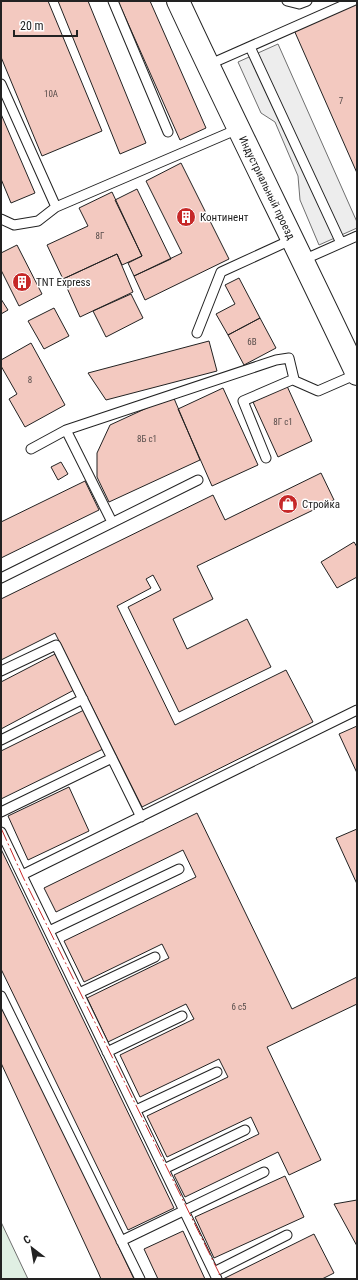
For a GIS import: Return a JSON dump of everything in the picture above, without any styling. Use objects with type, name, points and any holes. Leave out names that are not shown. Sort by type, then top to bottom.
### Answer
[{"type":"street","name":"Индустриальный проезд","points":[[178,1],[238,129],[293,239],[357,374]]},
{"type":"lane","points":[[113,1],[168,132]]},
{"type":"lane","points":[[287,1],[299,4],[307,1]]},
{"type":"lane","points":[[208,65],[353,1]]},
{"type":"lane","points":[[250,47],[341,243]]},
{"type":"lane","points":[[1,84],[56,207]]},
{"type":"lane","points":[[1,219],[14,225],[38,221],[56,207],[238,129]]},
{"type":"lane","points":[[303,260],[357,236]]},
{"type":"lane","points":[[197,333],[221,272],[293,239]]},
{"type":"lane","points":[[31,450],[66,430],[276,360],[289,358],[293,380]]},
{"type":"lane","points":[[266,458],[243,401],[293,380],[318,391],[357,374]]},
{"type":"lane","points":[[66,430],[112,522]]},
{"type":"lane","points":[[1,578],[198,480]]},
{"type":"lane","points":[[1,671],[56,645],[141,817]]},
{"type":"lane","points":[[1,740],[83,699]]},
{"type":"lane","points":[[22,875],[357,710]]},
{"type":"lane","points":[[1,812],[112,758]]},
{"type":"lane","points":[[1,832],[216,1276],[286,1235]]},
{"type":"lane","points":[[49,931],[179,869]]},
{"type":"lane","points":[[79,993],[155,957]]},
{"type":"lane","points":[[1,996],[140,1279]]},
{"type":"lane","points":[[107,1052],[182,1016]]},
{"type":"lane","points":[[136,1110],[217,1072]]},
{"type":"lane","points":[[164,1169],[245,1130]]},
{"type":"lane","points":[[121,1241],[264,1172]]},
{"type":"green space","points":[[1,1222],[28,1279],[1,1279]]},
{"type":"shaded area","points":[[278,44],[357,222],[357,228],[319,245],[300,200],[298,176],[275,122],[261,113],[238,62]]},
{"type":"building","points":[[1,1],[48,1],[102,131],[42,156],[1,57]]},
{"type":"building","points":[[58,1],[88,1],[146,143],[120,154]]},
{"type":"building","points":[[118,1],[150,1],[206,128],[180,140]]},
{"type":"building","points":[[357,2],[357,173],[294,30]]},
{"type":"building","points":[[1,114],[35,193],[11,203],[1,179]]},
{"type":"building","name":"Континент","points":[[181,163],[229,259],[145,300],[134,276],[182,253],[146,181]]},
{"type":"building","points":[[137,189],[171,259],[134,276],[128,263],[142,256],[115,200]]},
{"type":"building","points":[[112,192],[142,256],[122,265],[117,254],[63,279],[47,245],[88,226],[79,208]]},
{"type":"building","name":"TNT Express","points":[[17,245],[42,294],[19,306],[1,270],[1,253]]},
{"type":"building","points":[[117,254],[133,292],[80,317],[63,279]]},
{"type":"building","points":[[239,278],[260,318],[228,335],[216,314],[235,304],[225,285]]},
{"type":"building","points":[[131,294],[143,318],[106,337],[93,311]]},
{"type":"building","points":[[1,299],[8,310],[1,314]]},
{"type":"building","points":[[54,308],[69,336],[44,349],[28,321]]},
{"type":"building","points":[[260,318],[276,348],[244,365],[228,335]]},
{"type":"building","points":[[209,341],[217,371],[106,400],[88,373]]},
{"type":"building","points":[[31,343],[65,405],[25,427],[9,399],[17,394],[1,366],[1,360]]},
{"type":"building","points":[[287,386],[312,441],[278,457],[253,402]]},
{"type":"building","points":[[223,388],[258,465],[212,486],[178,409]]},
{"type":"building","points":[[173,396],[200,460],[109,502],[97,477],[97,453],[110,425]]},
{"type":"building","points":[[61,462],[68,474],[58,480],[51,467]]},
{"type":"building","points":[[321,473],[334,500],[197,566],[213,599],[173,619],[187,649],[247,619],[271,667],[179,712],[128,607],[161,590],[153,575],[146,579],[151,588],[117,606],[175,725],[286,670],[313,722],[142,807],[55,633],[1,660],[1,599],[213,495],[225,520]]},
{"type":"building","points":[[85,481],[99,510],[1,558],[1,522]]},
{"type":"building","points":[[354,542],[357,547],[357,577],[337,588],[321,562]]},
{"type":"building","points":[[55,654],[74,690],[1,729],[1,682]]},
{"type":"building","points":[[84,710],[103,749],[1,799],[1,751]]},
{"type":"building","points":[[357,726],[357,773],[339,734]]},
{"type":"building","points":[[69,787],[89,831],[28,860],[8,816]]},
{"type":"building","points":[[197,813],[292,1009],[357,977],[357,1004],[267,1047],[321,1160],[289,1175],[278,1152],[185,1197],[174,1175],[259,1134],[251,1117],[167,1157],[147,1116],[228,1077],[219,1059],[140,1097],[120,1055],[194,1019],[186,1004],[108,1042],[87,998],[169,958],[162,944],[84,982],[64,941],[196,877],[183,850],[56,912],[44,888]]},
{"type":"building","points":[[357,829],[357,884],[336,838]]},
{"type":"building","points":[[1,849],[174,1208],[128,1230],[1,969]]},
{"type":"building","points":[[1,1007],[56,1114],[134,1279],[101,1279],[1,1063]]},
{"type":"building","points":[[285,1176],[304,1217],[214,1258],[195,1217]]},
{"type":"building","points":[[357,1200],[357,1246],[334,1204]]},
{"type":"building","points":[[183,1231],[205,1279],[158,1279],[144,1249]]},
{"type":"building","points":[[314,1234],[334,1273],[322,1279],[223,1279]]},
{"type":"power","points":[[1,828],[23,877],[222,1279]]},
{"type":"place","name":"Континент","points":[[186,217]]},
{"type":"place","name":"TNT Express","points":[[22,282]]},
{"type":"place","name":"Стройка","points":[[288,504]]}]
